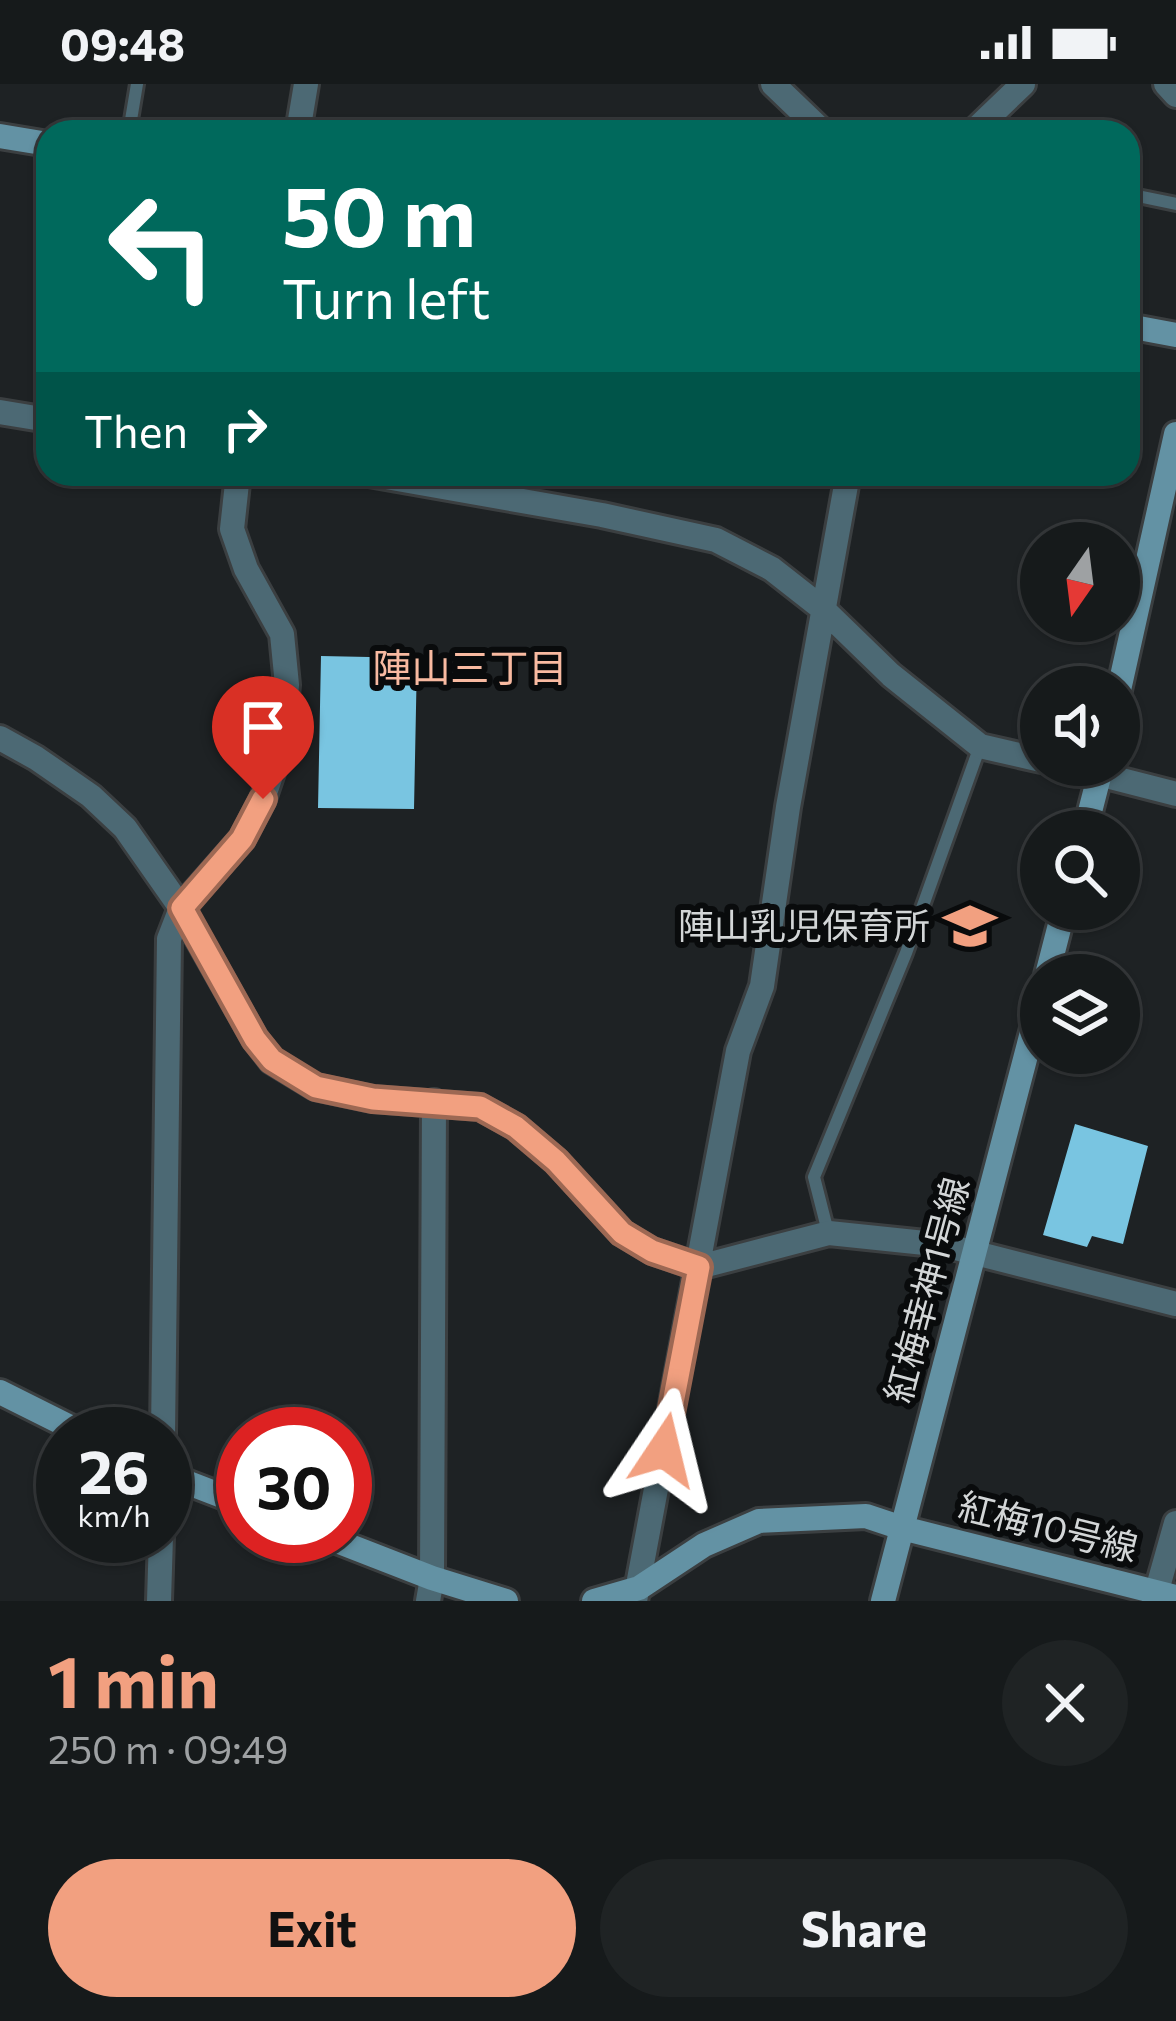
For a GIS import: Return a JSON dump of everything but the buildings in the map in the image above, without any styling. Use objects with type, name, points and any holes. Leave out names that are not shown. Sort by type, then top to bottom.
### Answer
[{"type":"street","points":[[300,120],[306,84]]},
{"type":"street","points":[[773,84],[810,120]]},
{"type":"street","points":[[986,120],[1023,84]]},
{"type":"street","points":[[1166,84],[1176,95]]},
{"type":"street","points":[[0,136],[36,142]]},
{"type":"street","points":[[1140,328],[1176,335]]},
{"type":"street","points":[[0,412],[36,418]]},
{"type":"street","points":[[1124,666],[1176,434]]},
{"type":"street","points":[[163,1407],[169,939],[182,908],[242,839],[263,799],[281,746],[287,685],[282,634],[246,568],[232,529],[237,486]]},
{"type":"street","points":[[437,486],[716,540],[772,569],[823,609],[891,675],[980,746],[1020,755]]},
{"type":"street","points":[[637,1595],[739,1051],[762,986],[788,807],[846,486]]},
{"type":"street","points":[[0,737],[91,796],[125,828],[182,908],[255,1039],[272,1060],[316,1087],[373,1099],[480,1107],[516,1127],[556,1161],[622,1233],[652,1251],[699,1267],[829,1233],[944,1245],[1176,1304]]},
{"type":"street","points":[[1140,782],[1176,794]]},
{"type":"street","name":"紅梅幸神1号線","points":[[883,1601],[1021,1074]]},
{"type":"street","points":[[430,1590],[434,1102]]},
{"type":"street","points":[[0,1392],[36,1410]]},
{"type":"street","name":"紅梅10号線","points":[[594,1601],[637,1595],[704,1545],[759,1521],[866,1516],[1162,1597]]},
{"type":"street","points":[[1162,1597],[1176,1523]]},
{"type":"street","points":[[372,1560],[430,1590],[506,1601]]},
{"type":"street","points":[[159,1601],[160,1563]]},
{"type":"lane","points":[[131,120],[137,84]]},
{"type":"lane","points":[[1140,197],[1176,205]]},
{"type":"lane","points":[[829,1233],[814,1177],[907,953],[980,746]]},
{"type":"place","name":"陣山乳児保育所","points":[[970,926]]},
{"type":"district","name":"陣山三丁目","points":[[470,668]]},
{"type":"route","points":[[263,799],[242,839],[182,908],[255,1039],[272,1060],[316,1087],[373,1099],[480,1107],[516,1127],[556,1161],[622,1233],[652,1251],[699,1267],[664,1450]]}]
